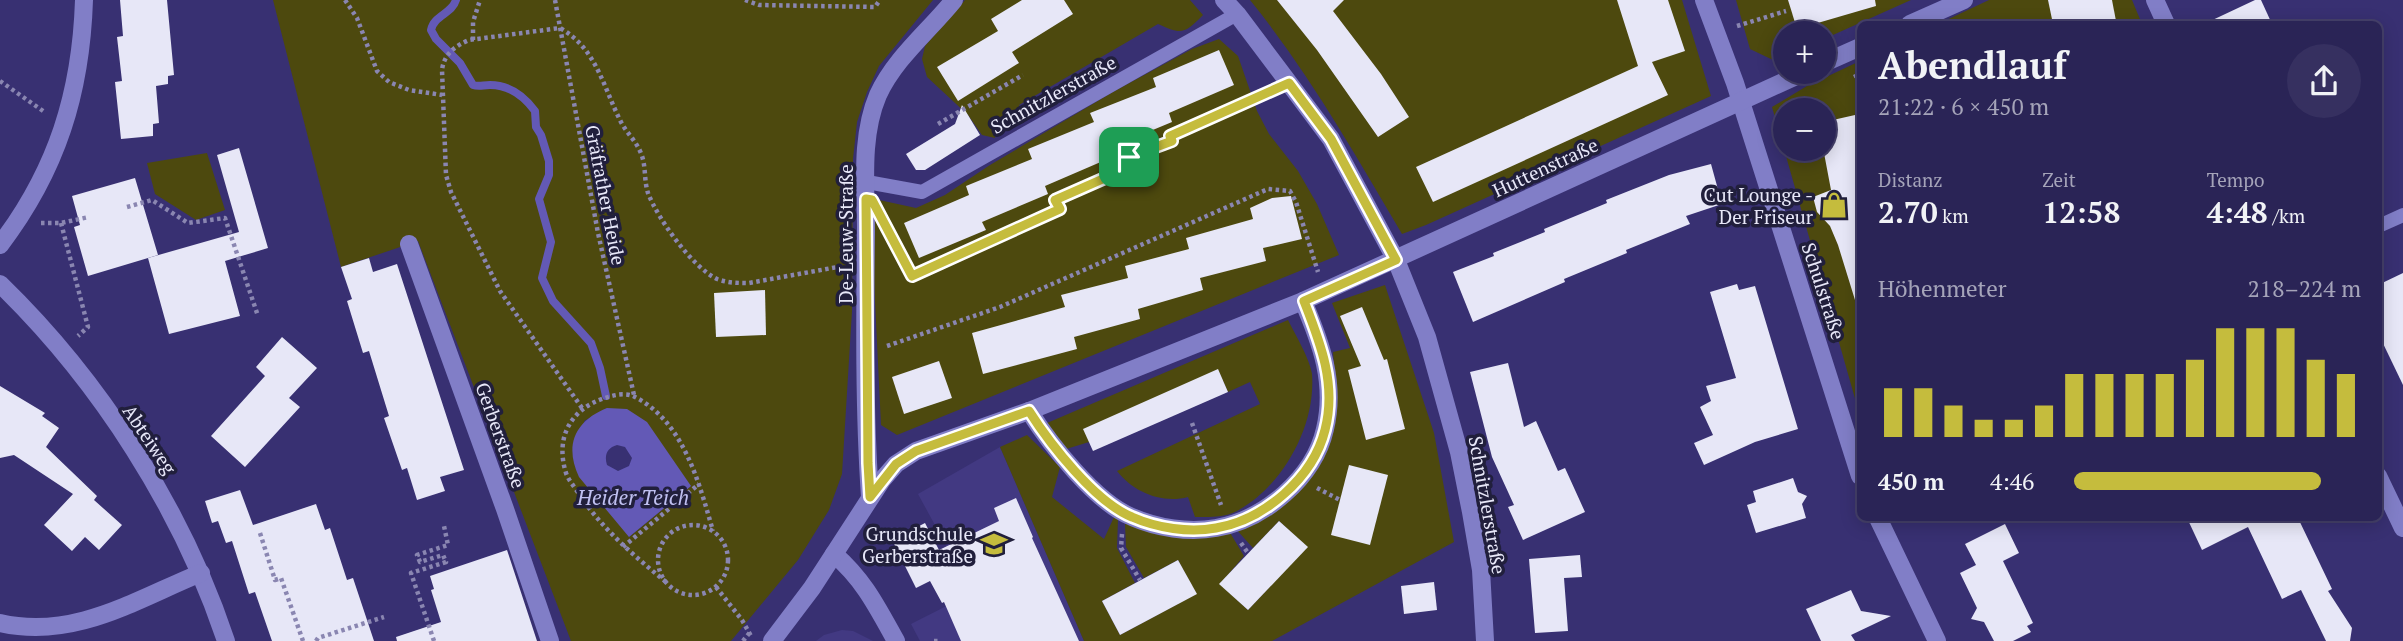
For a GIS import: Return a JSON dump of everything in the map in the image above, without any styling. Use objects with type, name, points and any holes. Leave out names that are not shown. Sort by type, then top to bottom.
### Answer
[{"type":"street","points":[[0,245],[18,222],[41,182],[64,126],[78,66],[83,0]]},
{"type":"street","points":[[1224,0],[1237,14]]},
{"type":"street","name":"Schulstraße","points":[[1704,0],[1741,100],[1857,466]]},
{"type":"street","points":[[1917,21],[1964,0]]},
{"type":"street","points":[[2155,0],[2164,21]]},
{"type":"street","name":"De-Leuw-Straße","points":[[870,497],[866,262],[869,120],[877,97],[898,64],[950,5]]},
{"type":"street","name":"Schnitzlerstraße","points":[[1237,14],[1331,139],[1396,260],[1427,337],[1459,452],[1481,569],[1485,641]]},
{"type":"street","points":[[1836,58],[1857,48]]},
{"type":"street","name":"Huttenstraße","points":[[834,554],[870,497],[896,464],[916,451],[1029,411],[1304,301],[1778,84]]},
{"type":"street","name":"Gerberstraße","points":[[409,244],[550,641]]},
{"type":"street","name":"Abteiweg","points":[[0,284],[61,351],[122,432],[160,490],[201,573],[226,641]]},
{"type":"street","points":[[1029,411],[1052,446],[1075,471],[1130,517],[1156,525],[1186,529],[1215,528],[1246,519],[1272,503],[1293,485],[1311,463],[1326,428],[1328,371],[1323,348],[1304,301]]},
{"type":"street","points":[[2382,484],[2403,528]]},
{"type":"street","points":[[1879,521],[1937,641]]},
{"type":"street","points":[[772,641],[834,554],[854,571],[864,584],[896,641]]},
{"type":"street","points":[[0,623],[32,629],[86,622],[201,573]]},
{"type":"lane","name":"Schnitzlerstraße","points":[[867,182],[922,192],[1237,14]]},
{"type":"lane","points":[[2382,225],[2403,215]]},
{"type":"path","points":[[345,0],[358,18],[377,71],[389,82],[409,90],[443,95]]},
{"type":"path","points":[[473,40],[473,22],[480,0]]},
{"type":"path","name":"Gräfrather Heide","points":[[555,0],[598,233],[634,395]]},
{"type":"path","points":[[746,0],[759,5],[875,7],[880,0]]},
{"type":"path","points":[[1716,33],[1786,11]]},
{"type":"path","points":[[582,408],[500,291],[451,192],[446,175],[442,70],[447,55],[456,45],[473,40],[560,28],[570,34],[592,58],[621,122],[636,140],[643,158],[647,190],[658,214],[692,258],[717,278],[733,283],[766,281],[866,262]]},
{"type":"path","points":[[938,124],[1023,75]]},
{"type":"path","points":[[0,81],[64,126]]},
{"type":"path","points":[[889,232],[912,276],[1060,209],[1055,200],[1130,167],[1129,157],[1172,141],[1170,136],[1289,83]]},
{"type":"path","points":[[867,354],[1000,307],[1268,190],[1290,191],[1326,290]]},
{"type":"path","points":[[127,208],[152,200],[188,223],[225,218],[258,316]]},
{"type":"path","points":[[61,351],[88,327],[61,223],[89,217]]},
{"type":"path","points":[[617,394],[634,395],[657,413],[684,448],[699,484],[713,531],[726,548],[727,569],[716,587],[695,595],[674,589],[623,547],[585,503],[567,475],[562,453],[563,441],[573,418],[592,402],[617,394]]},
{"type":"path","points":[[1192,424],[1228,524]]},
{"type":"path","points":[[623,547],[699,484]]},
{"type":"path","points":[[1124,512],[1121,548],[1140,580]]},
{"type":"path","points":[[434,641],[411,573],[446,562],[443,555],[420,562],[417,555],[448,545],[444,526]]},
{"type":"path","points":[[666,582],[658,561],[664,540],[682,527],[704,526],[713,531]]},
{"type":"path","points":[[260,533],[275,580],[281,578],[303,641]]},
{"type":"path","points":[[716,587],[742,620],[749,634],[743,641]]},
{"type":"path","points":[[316,641],[318,638],[384,617]]},
{"type":"shaded area","points":[[273,0],[933,0],[879,66],[857,122],[853,159],[852,311],[842,474],[829,510],[798,560],[731,641],[571,641],[418,241],[341,267]],"holes":[[[607,408],[691,486],[629,537],[584,421]]]},
{"type":"shaded area","points":[[965,0],[1190,0],[1203,15],[1182,31],[1158,24],[1019,105],[1025,114],[996,129],[995,138],[982,135],[968,115],[927,77],[922,59],[925,46]]},
{"type":"shaded area","points":[[1250,0],[1682,0],[1711,96],[1402,234],[1312,85]]},
{"type":"shaded area","points":[[1736,0],[1911,0],[1864,21],[1857,21],[1857,24],[1836,34],[1836,21],[1773,21],[1773,60],[1750,49]]},
{"type":"shaded area","points":[[1989,0],[2132,0],[2141,21],[1944,21]]},
{"type":"shaded area","points":[[1219,39],[1238,56],[1257,111],[1269,134],[1298,171],[1317,204],[1339,255],[897,435],[881,425],[870,198],[916,208],[945,195],[1113,92],[1192,49]]},
{"type":"shaded area","points":[[1857,62],[1857,405],[1787,161],[1836,161],[1836,98],[1787,98],[1811,84],[1836,84],[1836,72]]},
{"type":"shaded area","points":[[207,153],[225,210],[196,220],[155,194],[147,163]]},
{"type":"shaded area","points":[[1385,285],[1434,433],[1454,542],[1272,641],[1084,641],[1000,447],[1027,435],[1060,467],[1052,497],[1104,539],[1114,517],[1118,519],[1117,548],[1135,583],[1102,601],[1120,635],[1196,594],[1178,560],[1144,578],[1126,547],[1125,524],[1229,531],[1244,556],[1220,584],[1248,610],[1307,547],[1279,521],[1253,548],[1235,528],[1299,490],[1337,400],[1333,352],[1350,348],[1332,303]]},
{"type":"shaded area","points":[[1288,320],[1311,368],[1312,394],[1308,414],[1302,434],[1282,470],[1254,500],[1237,511],[1216,517],[1195,517],[1188,497],[1168,499],[1149,495],[1131,485],[1117,471],[1260,404],[1250,382],[1228,392],[1218,370],[1089,442],[1063,450],[1047,423]]},
{"type":"shaded area","name":"Grundschule Gerberstraße","points":[[1000,447],[1084,641],[920,641],[911,624],[972,593],[918,494]]},
{"type":"shaded area","points":[[842,630],[853,631],[873,641],[816,641],[824,635]]},
{"type":"water","name":"Heider Teich","points":[[607,408],[627,409],[647,422],[691,486],[629,537],[579,477],[575,465],[575,435],[596,413]],"holes":[[[617,445],[625,447],[632,458],[629,466],[618,471],[607,465],[606,455],[609,450]]]},
{"type":"building","points":[[120,0],[167,0],[174,75],[168,76],[168,84],[156,86],[159,123],[153,124],[153,136],[121,139],[115,82],[122,81],[117,37],[123,36]]},
{"type":"building","points":[[1022,0],[1064,0],[1073,14],[1012,52],[1019,63],[958,101],[937,67],[998,31],[991,19]]},
{"type":"building","points":[[1277,0],[1344,0],[1333,11],[1381,74],[1409,117],[1378,137],[1317,50]]},
{"type":"building","points":[[1617,0],[1668,0],[1685,51],[1652,62],[1668,95],[1433,202],[1416,167],[1638,66]]},
{"type":"building","points":[[1788,0],[1875,0],[1876,6],[1824,21],[1795,21]]},
{"type":"building","points":[[2048,0],[2112,0],[2116,21],[2052,21]]},
{"type":"building","points":[[2255,0],[2261,0],[2271,21],[2210,21]]},
{"type":"building","points":[[1219,50],[1234,85],[1169,113],[1172,122],[1107,149],[1110,158],[1045,186],[1048,194],[982,222],[986,230],[919,258],[904,223],[969,195],[966,186],[1032,159],[1028,149],[1094,122],[1090,113],[1156,87],[1153,78]]},
{"type":"building","points":[[962,105],[980,135],[925,170],[916,170],[906,154],[955,124]]},
{"type":"building","points":[[1855,115],[1857,300],[1830,226],[1817,212],[1813,197],[1831,190],[1826,161],[1836,161],[1836,119]]},
{"type":"building","points":[[239,148],[268,248],[225,261],[240,316],[169,334],[148,258],[239,232],[217,155]]},
{"type":"building","points":[[1711,164],[1722,204],[1686,216],[1690,224],[1626,250],[1627,253],[1473,322],[1453,272],[1494,256],[1493,253],[1545,232],[1544,229],[1607,203],[1606,200],[1669,175]]},
{"type":"building","points":[[135,178],[158,255],[88,276],[74,227],[80,225],[72,196]]},
{"type":"building","points":[[1291,196],[1302,239],[1263,248],[1266,261],[1200,278],[1203,290],[1138,309],[1140,319],[1074,337],[1077,349],[983,374],[972,333],[1065,307],[1061,295],[1128,278],[1125,266],[1189,249],[1186,238],[1253,219],[1250,208],[1272,198]]},
{"type":"building","points":[[369,258],[373,272],[397,264],[464,470],[440,477],[445,491],[417,500],[407,468],[402,470],[384,418],[389,416],[369,351],[363,353],[347,301],[352,299],[341,267]]},
{"type":"building","points":[[2403,273],[2403,385],[2382,341],[2382,283]]},
{"type":"building","points":[[1737,284],[1739,290],[1755,286],[1798,429],[1755,442],[1704,465],[1694,443],[1713,435],[1700,407],[1711,401],[1706,386],[1736,378],[1710,292]]},
{"type":"building","points":[[765,290],[766,335],[716,337],[714,293]]},
{"type":"building","points":[[1362,307],[1384,360],[1387,359],[1405,429],[1366,440],[1348,370],[1361,366],[1340,316]]},
{"type":"building","points":[[282,337],[317,368],[289,398],[300,407],[245,467],[211,436],[265,376],[256,367]]},
{"type":"building","points":[[939,361],[952,398],[904,414],[892,377]]},
{"type":"building","points":[[1508,363],[1524,427],[1536,421],[1558,471],[1565,468],[1585,512],[1523,540],[1508,507],[1514,505],[1492,457],[1470,372]]},
{"type":"building","points":[[1218,369],[1228,392],[1093,451],[1083,429]]},
{"type":"building","points":[[0,386],[45,413],[42,416],[59,428],[46,447],[97,496],[94,500],[122,525],[99,550],[85,537],[72,551],[44,525],[73,494],[14,455],[0,458]]},
{"type":"building","points":[[1349,465],[1388,475],[1370,545],[1331,535]]},
{"type":"building","points":[[1793,478],[1798,492],[1807,496],[1802,504],[1806,518],[1756,533],[1747,505],[1756,502],[1753,491]]},
{"type":"building","points":[[240,490],[253,525],[316,504],[325,530],[330,528],[347,580],[353,578],[374,641],[272,641],[255,592],[249,594],[232,541],[226,543],[218,521],[212,523],[205,501]]},
{"type":"building","name":"Grundschule Gerberstraße","points":[[1016,498],[1079,641],[961,641],[944,602],[942,603],[930,581],[916,588],[892,540],[925,523],[939,550],[999,521],[994,508]]},
{"type":"building","points":[[1279,521],[1308,547],[1248,610],[1219,584]]},
{"type":"building","points":[[2188,521],[2299,521],[2332,589],[2328,591],[2352,628],[2350,641],[2326,641],[2301,590],[2282,599],[2248,527],[2202,550]]},
{"type":"building","points":[[2005,524],[2019,553],[2003,561],[2033,623],[2027,626],[2031,632],[2013,641],[1994,641],[1984,622],[1971,619],[1977,608],[1960,573],[1976,565],[1965,544]]},
{"type":"building","points":[[507,550],[537,641],[397,641],[396,637],[441,622],[431,590],[434,589],[430,576]]},
{"type":"building","points":[[1580,555],[1582,577],[1564,578],[1568,631],[1535,633],[1529,559]]},
{"type":"building","points":[[1178,560],[1197,594],[1120,635],[1102,601]]},
{"type":"building","points":[[1434,582],[1437,610],[1404,614],[1401,586]]},
{"type":"building","points":[[1851,590],[1861,611],[1891,616],[1851,635],[1855,641],[1821,641],[1806,609]]},
{"type":"waterway","points":[[456,0],[433,25],[431,30],[436,39],[460,63],[473,85],[510,89],[535,111],[536,127],[549,161],[549,175],[539,199],[551,242],[542,278],[553,301],[591,343],[606,396]]},
{"type":"place","name":"Cut Lounge - Der Friseur","points":[[1834,205]]},
{"type":"place","name":"Grundschule Gerberstraße","points":[[994,544]]},
{"type":"route","points":[[1289,83],[1331,139],[1396,260],[1304,301],[1323,348],[1329,390],[1326,428],[1311,463],[1293,485],[1272,503],[1246,519],[1215,528],[1186,529],[1156,525],[1130,517],[1103,497],[1052,446],[1029,411],[916,451],[896,464],[870,497],[866,199],[872,200],[912,276],[1060,209],[1055,200],[1130,167],[1129,157],[1172,141],[1170,136],[1289,83]]}]
